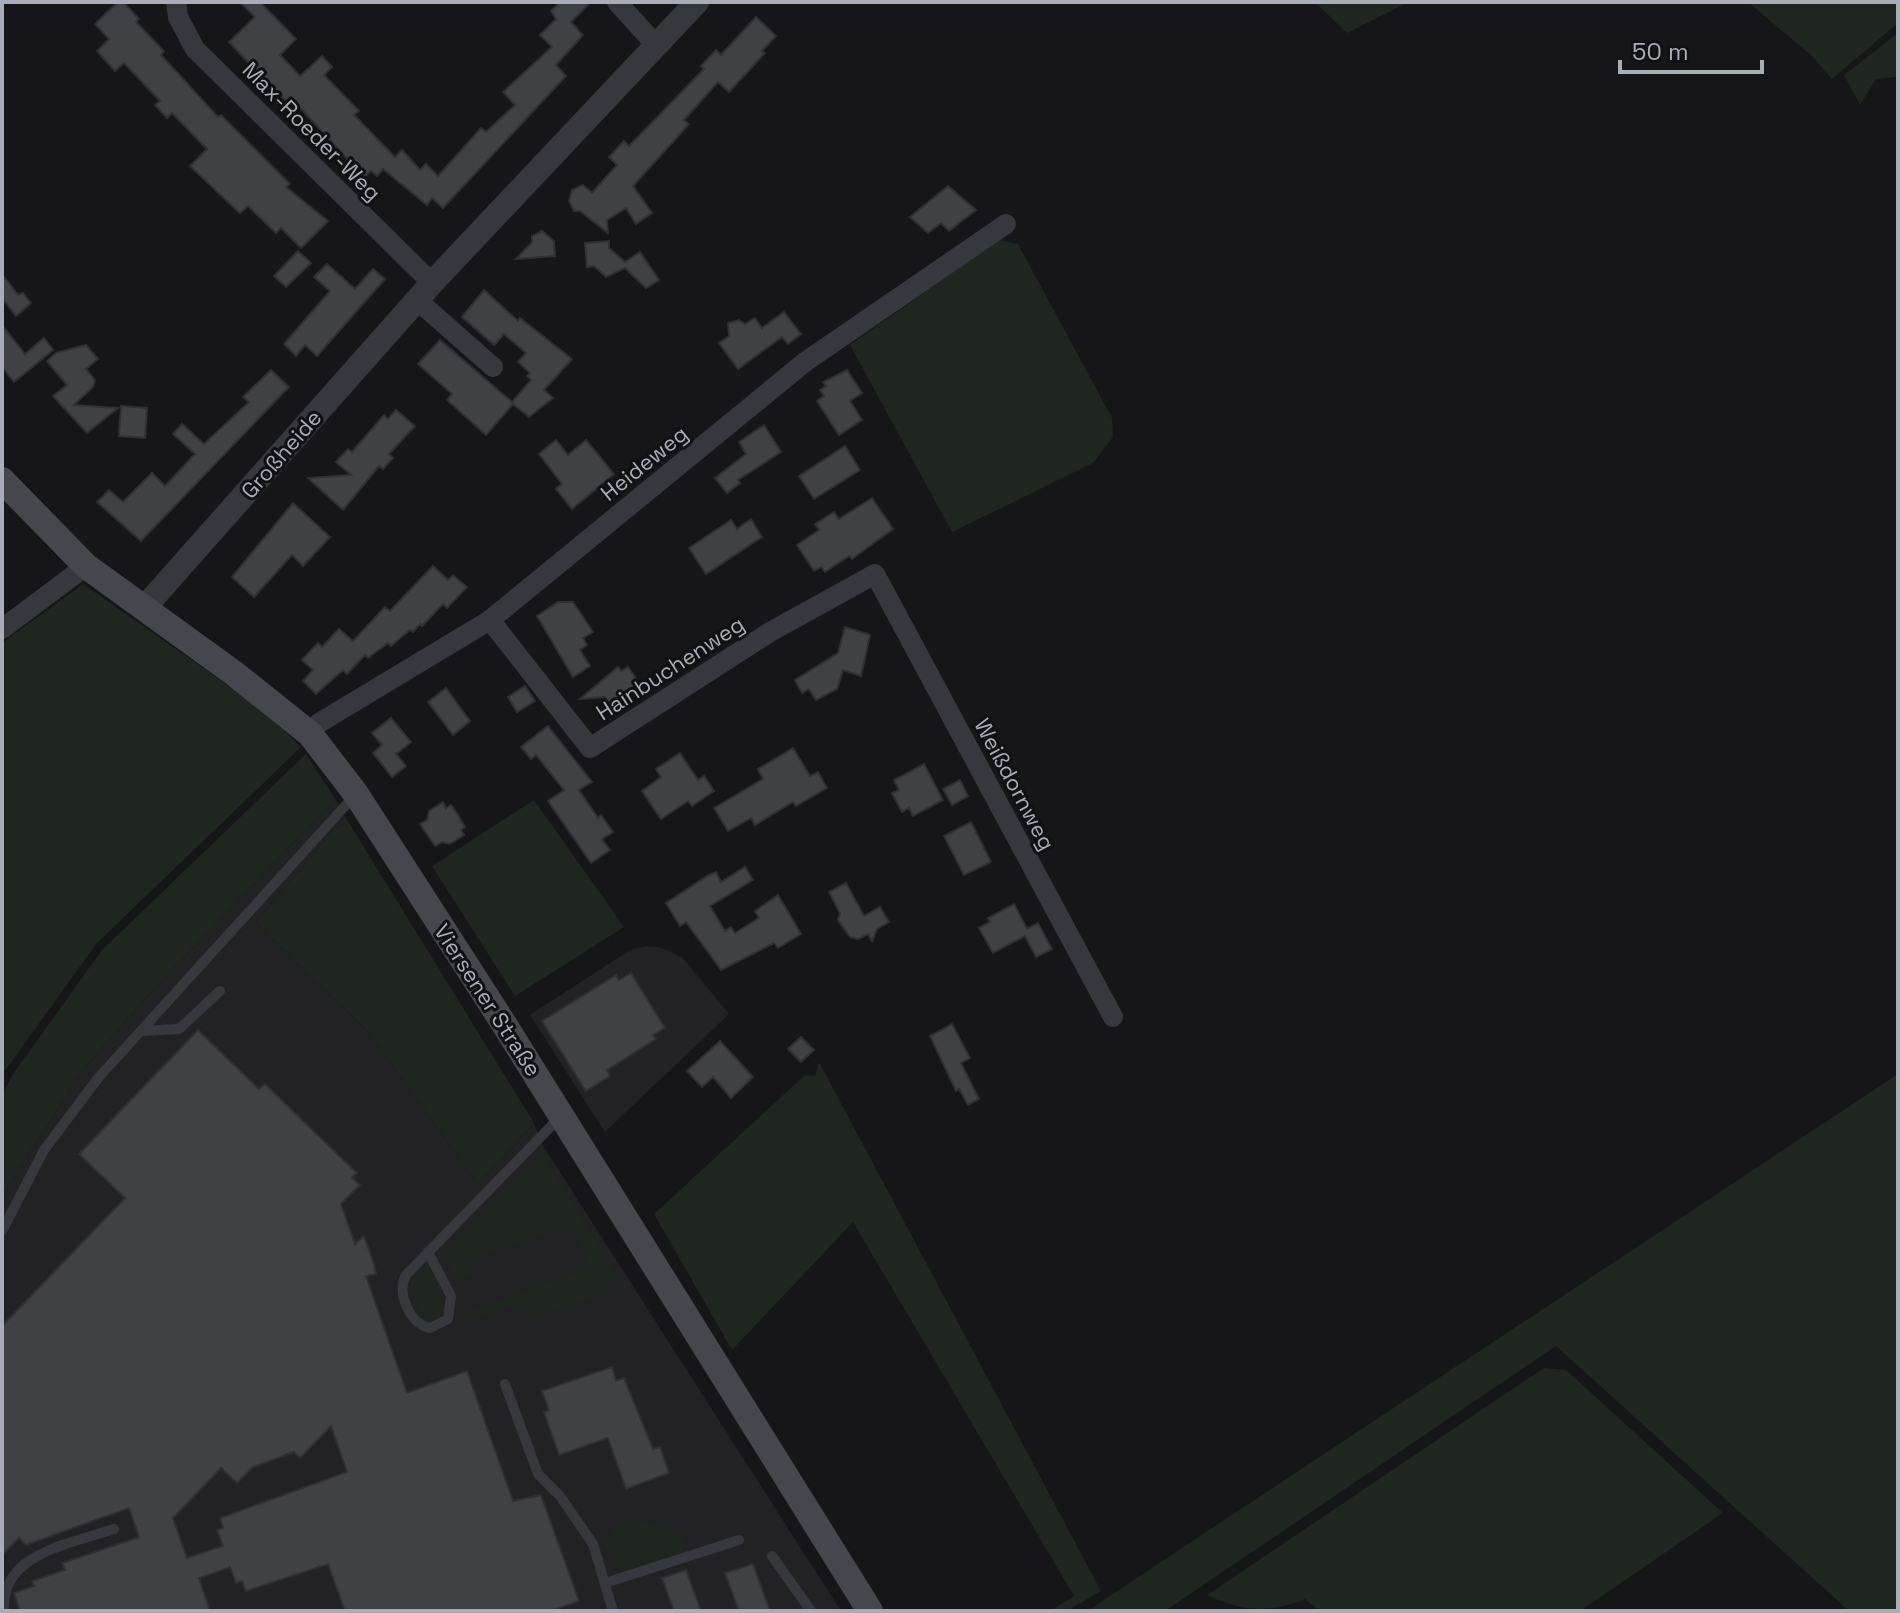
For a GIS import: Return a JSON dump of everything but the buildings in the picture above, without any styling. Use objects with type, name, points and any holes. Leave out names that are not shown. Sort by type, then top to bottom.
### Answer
[{"type":"main road","name":"Viersener Straße","points":[[2,480],[86,566],[310,734],[356,794],[562,1116],[870,1611]]},
{"type":"street","name":"Max-Roeder-Weg","points":[[176,2],[178,17],[195,49],[424,292]]},
{"type":"street","points":[[617,2],[656,45]]},
{"type":"street","name":"Großheide","points":[[144,608],[424,292],[697,2]]},
{"type":"street","name":"Heideweg","points":[[310,734],[319,723],[490,620],[805,362],[1006,224]]},
{"type":"street","points":[[424,292],[493,367]]},
{"type":"street","points":[[2,629],[86,566]]},
{"type":"street","name":"Hainbuchenweg","points":[[490,620],[590,748],[770,632],[875,574]]},
{"type":"street","name":"Weißdornweg","points":[[875,574],[1113,1017]]},
{"type":"lane","points":[[2,1231],[44,1150],[72,1111],[356,794]]},
{"type":"lane","points":[[143,1031],[179,1029],[220,991]]},
{"type":"lane","points":[[428,1252],[451,1296],[448,1319],[430,1328],[416,1323],[403,1289],[406,1275],[428,1252],[562,1116]]},
{"type":"lane","points":[[505,1384],[538,1474],[560,1496],[593,1544],[613,1611]]},
{"type":"lane","points":[[4,1611],[2,1593],[10,1575],[29,1559],[114,1529]]},
{"type":"lane","points":[[605,1583],[739,1540]]},
{"type":"lane","points":[[772,1556],[811,1611]]},
{"type":"shaded area","points":[[1315,2],[1409,2],[1347,33]]},
{"type":"shaded area","points":[[1748,2],[1898,2],[1898,23],[1832,79],[1812,56]]},
{"type":"shaded area","points":[[1898,33],[1898,77],[1876,79],[1860,105],[1844,75]]},
{"type":"shaded area","points":[[999,240],[1018,244],[1112,418],[1113,437],[1093,463],[952,532],[850,345]]},
{"type":"shaded area","points":[[83,584],[263,710],[301,747],[96,944],[2,1075],[2,643]]},
{"type":"shaded area","points":[[306,754],[335,799],[151,992],[81,1072],[2,1196],[2,1094],[13,1074],[102,950]]},
{"type":"shaded area","points":[[335,799],[349,823],[333,831],[256,922],[371,1035],[478,1184],[534,1123],[542,1144],[841,1611],[2,1611],[2,1196],[81,1072],[151,992]]},
{"type":"shaded area","points":[[534,800],[624,927],[515,996],[432,866]]},
{"type":"shaded area","points":[[349,823],[534,1123],[478,1184],[371,1035],[256,922],[333,831]]},
{"type":"shaded area","points":[[645,946],[659,947],[682,957],[729,1014],[605,1132],[530,1015],[630,950]]},
{"type":"shaded area","points":[[819,1062],[1101,1591],[1067,1611],[1050,1611],[1074,1596],[853,1222],[732,1350],[654,1214],[805,1075],[815,1076]]},
{"type":"shaded area","points":[[1898,1074],[1898,1611],[1849,1611],[1556,1346],[1165,1611],[1087,1611]]},
{"type":"shaded area","points":[[543,1155],[621,1281],[591,1298],[533,1317],[520,1304],[471,1321],[468,1311],[589,1268],[578,1240],[561,1229],[470,1260],[475,1274],[456,1280],[444,1254]]},
{"type":"shaded area","points":[[423,1268],[430,1268],[445,1310],[433,1320],[422,1319],[410,1282]]},
{"type":"shaded area","points":[[1544,1368],[1566,1370],[1723,1513],[1580,1611],[1320,1611],[1305,1599],[1281,1607],[1256,1609],[1232,1605],[1207,1595]]},
{"type":"shaded area","points":[[624,1521],[650,1523],[676,1532],[687,1543],[683,1554],[623,1573],[610,1560],[606,1546],[611,1533]]}]
